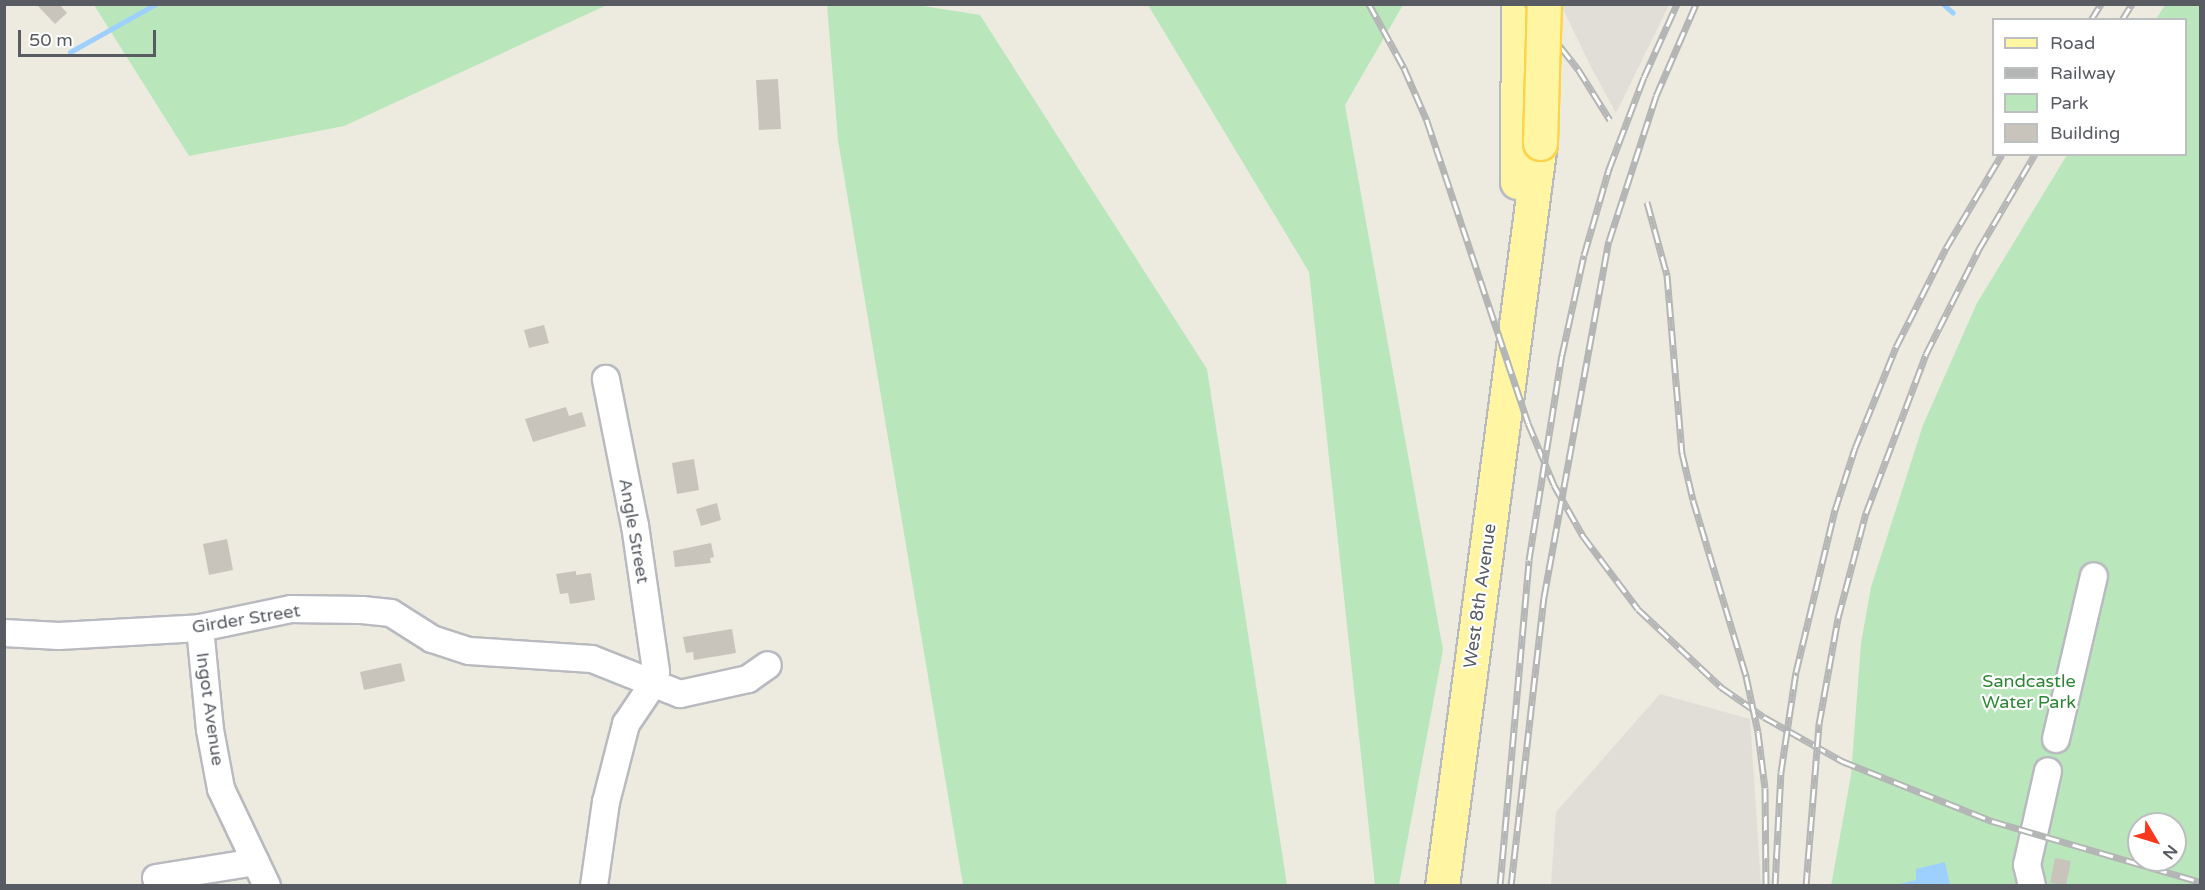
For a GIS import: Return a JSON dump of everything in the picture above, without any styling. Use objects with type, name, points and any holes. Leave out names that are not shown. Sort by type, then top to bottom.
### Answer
[{"type":"main road","points":[[1518,4],[1529,143]]},
{"type":"main road","points":[[1529,143],[1544,4]]},
{"type":"main road","name":"West 8th Avenue","points":[[1442,885],[1516,307],[1529,143]]},
{"type":"street","name":"Angle Street","points":[[606,379],[635,526],[656,671],[653,684]]},
{"type":"street","points":[[2056,739],[2094,576]]},
{"type":"street","name":"Girder Street","points":[[4,633],[59,636],[200,628],[291,609],[391,613],[432,639],[469,651],[571,655],[653,684]]},
{"type":"street","name":"Ingot Avenue","points":[[200,628],[210,730],[221,789],[267,885]]},
{"type":"street","points":[[594,885],[606,802],[626,724],[653,684],[680,694],[748,679],[768,665]]},
{"type":"street","points":[[2032,885],[2027,865],[2048,771]]},
{"type":"street","points":[[156,878],[256,862]]},
{"type":"shaded area","points":[[1561,5],[1669,5],[1616,113],[1592,69]]},
{"type":"shaded area","points":[[1660,694],[1750,719],[1761,885],[1551,885],[1556,812]]},
{"type":"green space","points":[[94,5],[607,5],[344,126],[189,156]]},
{"type":"green space","points":[[827,5],[917,5],[980,15],[1207,369],[1287,885],[963,885],[838,140]]},
{"type":"green space","points":[[1148,5],[1403,5],[1345,105],[1443,650],[1399,885],[1375,885],[1309,272]]},
{"type":"green space","name":"Sandcastle Water Park","points":[[2165,5],[2200,5],[2200,885],[1831,886],[1851,775],[1861,643],[1871,587],[1923,425],[1977,303],[2066,156],[2187,156],[2187,18],[2157,18]]},
{"type":"water","points":[[1945,862],[1950,885],[1895,885],[1916,880],[1916,869]]},
{"type":"building","points":[[36,4],[59,4],[67,13],[55,24]]},
{"type":"building","points":[[778,79],[781,129],[759,130],[756,80]]},
{"type":"building","points":[[544,325],[549,343],[529,348],[524,330]]},
{"type":"building","points":[[566,407],[569,416],[582,412],[586,426],[533,442],[525,419]]},
{"type":"building","points":[[694,459],[699,490],[677,494],[672,463]]},
{"type":"building","points":[[717,503],[721,520],[701,526],[696,509]]},
{"type":"building","points":[[227,539],[233,570],[209,575],[203,544]]},
{"type":"building","points":[[711,543],[714,557],[710,558],[711,563],[675,567],[673,551]]},
{"type":"building","points":[[576,571],[576,575],[591,573],[595,600],[570,604],[568,593],[560,594],[556,574]]},
{"type":"building","points":[[732,629],[736,653],[694,660],[693,652],[686,653],[683,637]]},
{"type":"building","points":[[401,663],[405,681],[364,690],[360,672]]},
{"type":"building","points":[[2055,858],[2071,861],[2066,885],[2050,883]]},
{"type":"waterway","points":[[70,52],[156,4]]},
{"type":"waterway","points":[[1943,4],[1953,13]]},
{"type":"railway","points":[[1369,4],[1404,68],[1427,121],[1528,423],[1554,485],[1583,536],[1638,609],[1721,687],[1764,717],[1842,761],[1992,821],[2200,882]]},
{"type":"railway","points":[[1527,4],[1578,69],[1610,120]]},
{"type":"railway","points":[[1500,886],[1529,560],[1562,355],[1584,255],[1609,169],[1644,77],[1677,4]]},
{"type":"railway","points":[[1511,886],[1544,597],[1609,241],[1656,96],[1696,4]]},
{"type":"railway","points":[[2092,18],[2101,4]]},
{"type":"railway","points":[[2123,18],[2132,4]]},
{"type":"railway","points":[[1775,886],[1781,772],[1796,672],[1835,510],[1855,448],[1896,347],[1946,248],[2001,156]]},
{"type":"railway","points":[[1806,886],[1819,724],[1838,618],[1866,513],[1926,354],[1979,249],[2034,156]]},
{"type":"railway","points":[[1647,202],[1667,275],[1682,453],[1693,500],[1746,676],[1758,732],[1765,788],[1766,886]]}]
